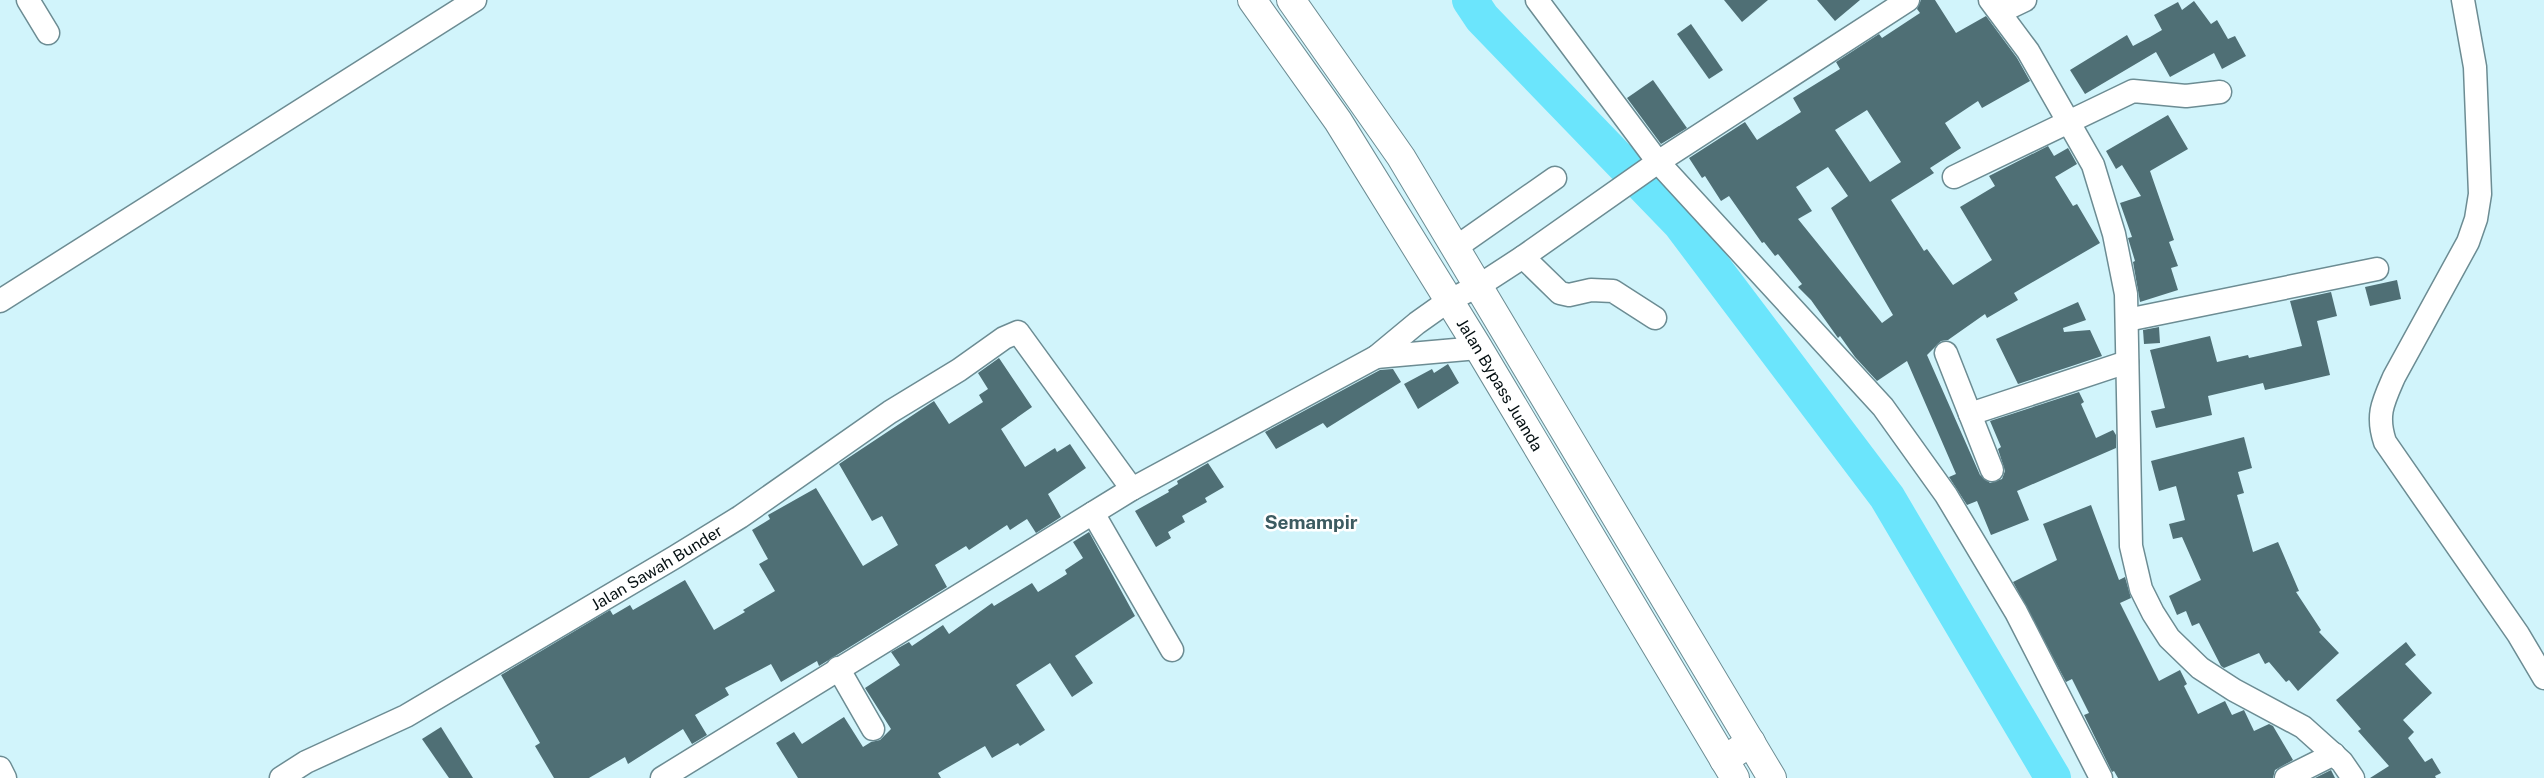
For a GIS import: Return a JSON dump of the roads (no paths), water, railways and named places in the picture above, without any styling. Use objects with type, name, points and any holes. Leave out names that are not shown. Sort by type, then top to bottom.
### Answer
[{"type":"main road","name":"Jalan Bypass Juanda","points":[[1252,0],[1338,121],[1478,348],[1729,769]]},
{"type":"main road","name":"Jalan Bypass Juanda","points":[[1291,0],[1401,157],[1455,248],[1480,285],[1772,778]]},
{"type":"main road","points":[[1729,769],[1751,742]]},
{"type":"street","points":[[28,0],[48,33]]},
{"type":"street","points":[[0,301],[475,0]]},
{"type":"street","points":[[1537,0],[1653,165],[1883,407],[1912,446],[1946,495],[2016,612],[2100,778]]},
{"type":"street","points":[[662,778],[838,668],[1132,489],[1376,358],[1417,323],[1448,301],[1480,285],[1523,257],[1653,165],[1908,0]]},
{"type":"street","points":[[2025,0],[1995,6],[2028,51],[2093,165],[2114,234],[2126,294],[2131,546],[2141,589],[2152,613],[2169,638],[2200,668],[2234,690],[2303,727],[2334,754],[2353,778]]},
{"type":"street","points":[[2463,0],[2474,68],[2480,194],[2478,207],[2468,242],[2394,377],[2384,400],[2379,425],[2385,442],[2518,634],[2544,678]]},
{"type":"street","points":[[1954,177],[2067,121],[2133,91],[2186,96],[2220,92]]},
{"type":"street","points":[[1455,248],[1555,178]]},
{"type":"street","points":[[1523,257],[1560,293],[1570,295],[1591,290],[1613,291],[1655,318]]},
{"type":"street","points":[[2127,320],[2377,269]]},
{"type":"street","name":"Jalan Sawah Bunder","points":[[280,778],[306,762],[406,716],[675,557],[748,512],[890,412],[959,370],[1004,338],[1018,332],[1132,489]]},
{"type":"street","points":[[1376,358],[1478,348]]},
{"type":"street","points":[[1946,353],[1992,470]]},
{"type":"street","points":[[1970,414],[2127,362]]},
{"type":"street","points":[[1093,513],[1172,650]]},
{"type":"street","points":[[838,668],[873,730]]},
{"type":"street","points":[[2286,778],[2334,754]]},
{"type":"street","points":[[0,768],[5,778]]},
{"type":"waterway","points":[[1470,0],[1482,18],[1680,223],[1887,497],[2053,778]]},
{"type":"district","name":"Semampir","points":[[1311,522]]}]
